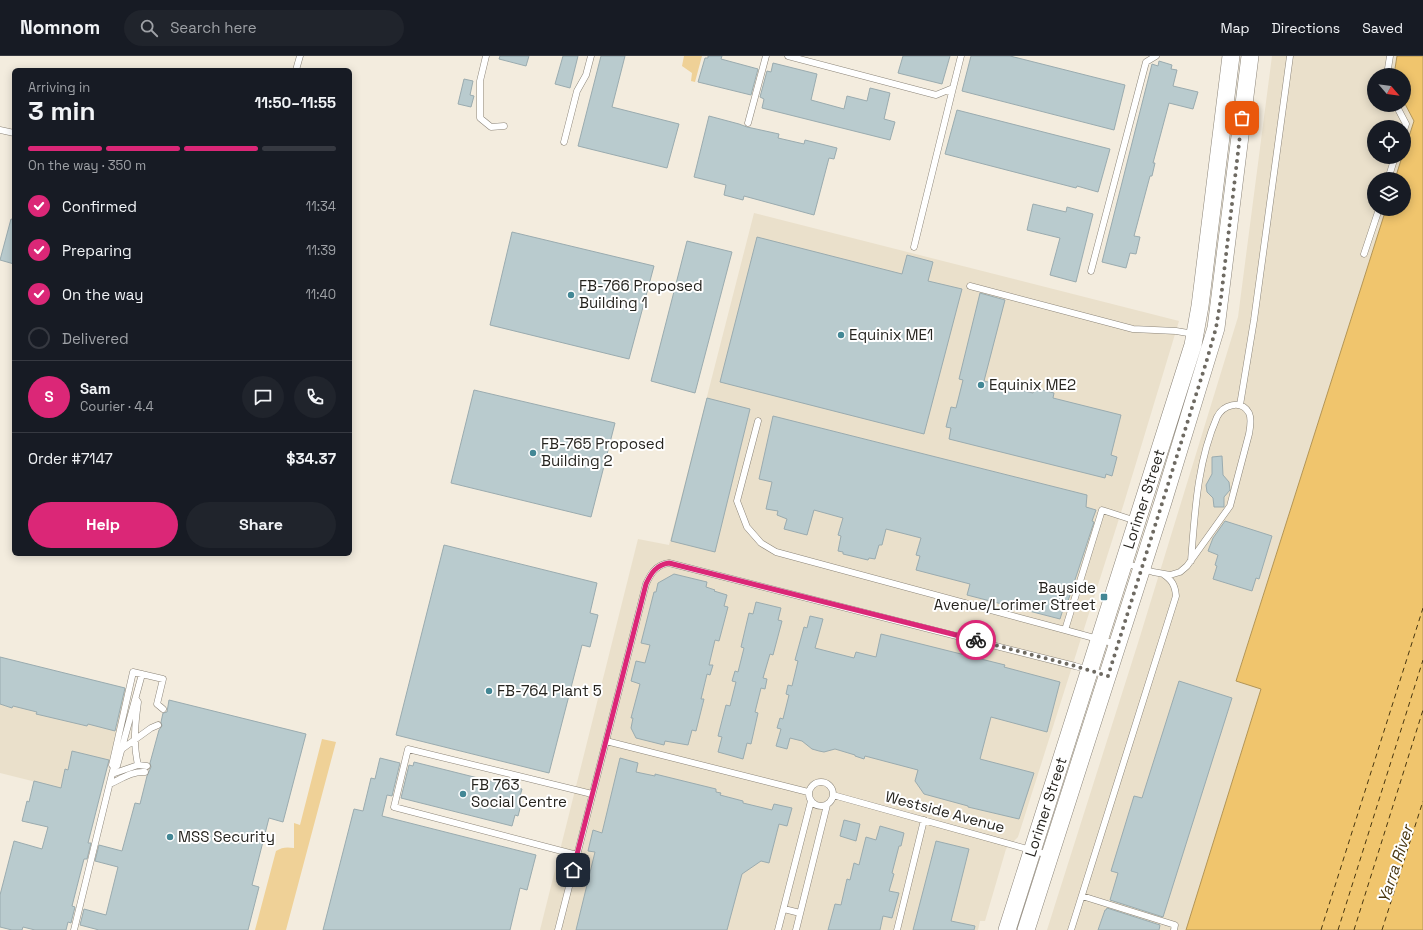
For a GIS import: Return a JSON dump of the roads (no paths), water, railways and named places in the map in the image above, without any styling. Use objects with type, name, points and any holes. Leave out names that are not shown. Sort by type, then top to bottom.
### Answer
[{"type":"main road","name":"Lorimer Street","points":[[1007,930],[1195,334],[1231,56]]},
{"type":"main road","name":"Lorimer Street","points":[[1026,930],[1118,645],[1204,371],[1216,328],[1250,56]]},
{"type":"main road","points":[[1217,171],[1236,173]]},
{"type":"lane","points":[[297,68],[300,56]]},
{"type":"lane","points":[[486,56],[480,81],[480,118],[491,127],[504,126]]},
{"type":"lane","points":[[564,142],[577,91],[586,75],[591,56]]},
{"type":"lane","points":[[748,123],[766,56]]},
{"type":"lane","points":[[788,56],[936,95],[953,88]]},
{"type":"lane","points":[[914,247],[961,56]]},
{"type":"lane","points":[[1091,272],[1146,62],[1156,56]]},
{"type":"lane","points":[[1240,406],[1254,320],[1290,56]]},
{"type":"lane","points":[[1388,68],[1390,56]]},
{"type":"lane","points":[[0,130],[12,133]]},
{"type":"lane","points":[[1364,254],[1377,216]]},
{"type":"lane","points":[[970,286],[1133,329],[1176,331],[1195,334]]},
{"type":"lane","points":[[1124,563],[1170,575],[1180,572],[1188,566],[1230,506],[1250,434],[1251,424],[1249,412],[1240,406],[1230,406],[1221,412],[1212,432],[1197,484],[1191,561]]},
{"type":"lane","points":[[758,421],[736,501],[746,527],[761,543],[776,552],[1118,645]]},
{"type":"lane","points":[[1065,630],[1102,510],[1137,521]]},
{"type":"lane","points":[[558,930],[646,584],[656,568],[662,564],[669,563],[808,597],[1108,676]]},
{"type":"lane","points":[[1071,930],[1176,596],[1175,588],[1172,582],[1163,574]]},
{"type":"lane","points":[[114,767],[112,765],[133,672],[163,679],[157,704],[163,709]]},
{"type":"lane","points":[[74,930],[112,774],[114,767],[117,766],[142,674]]},
{"type":"lane","points":[[136,699],[138,702],[135,729],[135,751],[138,765]]},
{"type":"lane","points":[[122,749],[151,728],[158,725]]},
{"type":"lane","points":[[606,741],[808,792]]},
{"type":"lane","points":[[577,855],[394,807],[406,756],[408,749],[592,794]]},
{"type":"lane","points":[[112,774],[138,765],[147,766]]},
{"type":"lane","points":[[110,784],[130,774],[145,772]]},
{"type":"lane","points":[[796,930],[827,805],[832,799],[833,795],[833,791],[828,784],[820,781],[812,785],[808,792],[811,801],[816,806],[827,805]]},
{"type":"lane","name":"Westside Avenue","points":[[833,795],[1050,856]]},
{"type":"lane","points":[[778,930],[811,801]]},
{"type":"lane","points":[[896,930],[924,820]]},
{"type":"lane","points":[[1082,896],[1175,926],[1174,930]]},
{"type":"lane","points":[[784,909],[800,914]]},
{"type":"water","name":"Yarra River","points":[[1397,56],[1423,56],[1423,930],[1186,930],[1261,689],[1236,681],[1384,216],[1411,216],[1411,172],[1397,172],[1400,164],[1411,164],[1411,130],[1414,121],[1409,112],[1411,112],[1411,68],[1395,68]]},
{"type":"place","name":"FB-766 Proposed Building 1","points":[[571,295]]},
{"type":"place","name":"Equinix ME1","points":[[841,335]]},
{"type":"place","name":"Equinix ME2","points":[[981,385]]},
{"type":"place","name":"FB-765 Proposed Building 2","points":[[533,453]]},
{"type":"place","name":"Bayside Avenue/Lorimer Street","points":[[1104,597]]},
{"type":"place","name":"FB-764 Plant 5","points":[[489,691]]},
{"type":"place","name":"FB 763 Social Centre","points":[[463,794]]},
{"type":"place","name":"MSS Security","points":[[170,837]]}]
